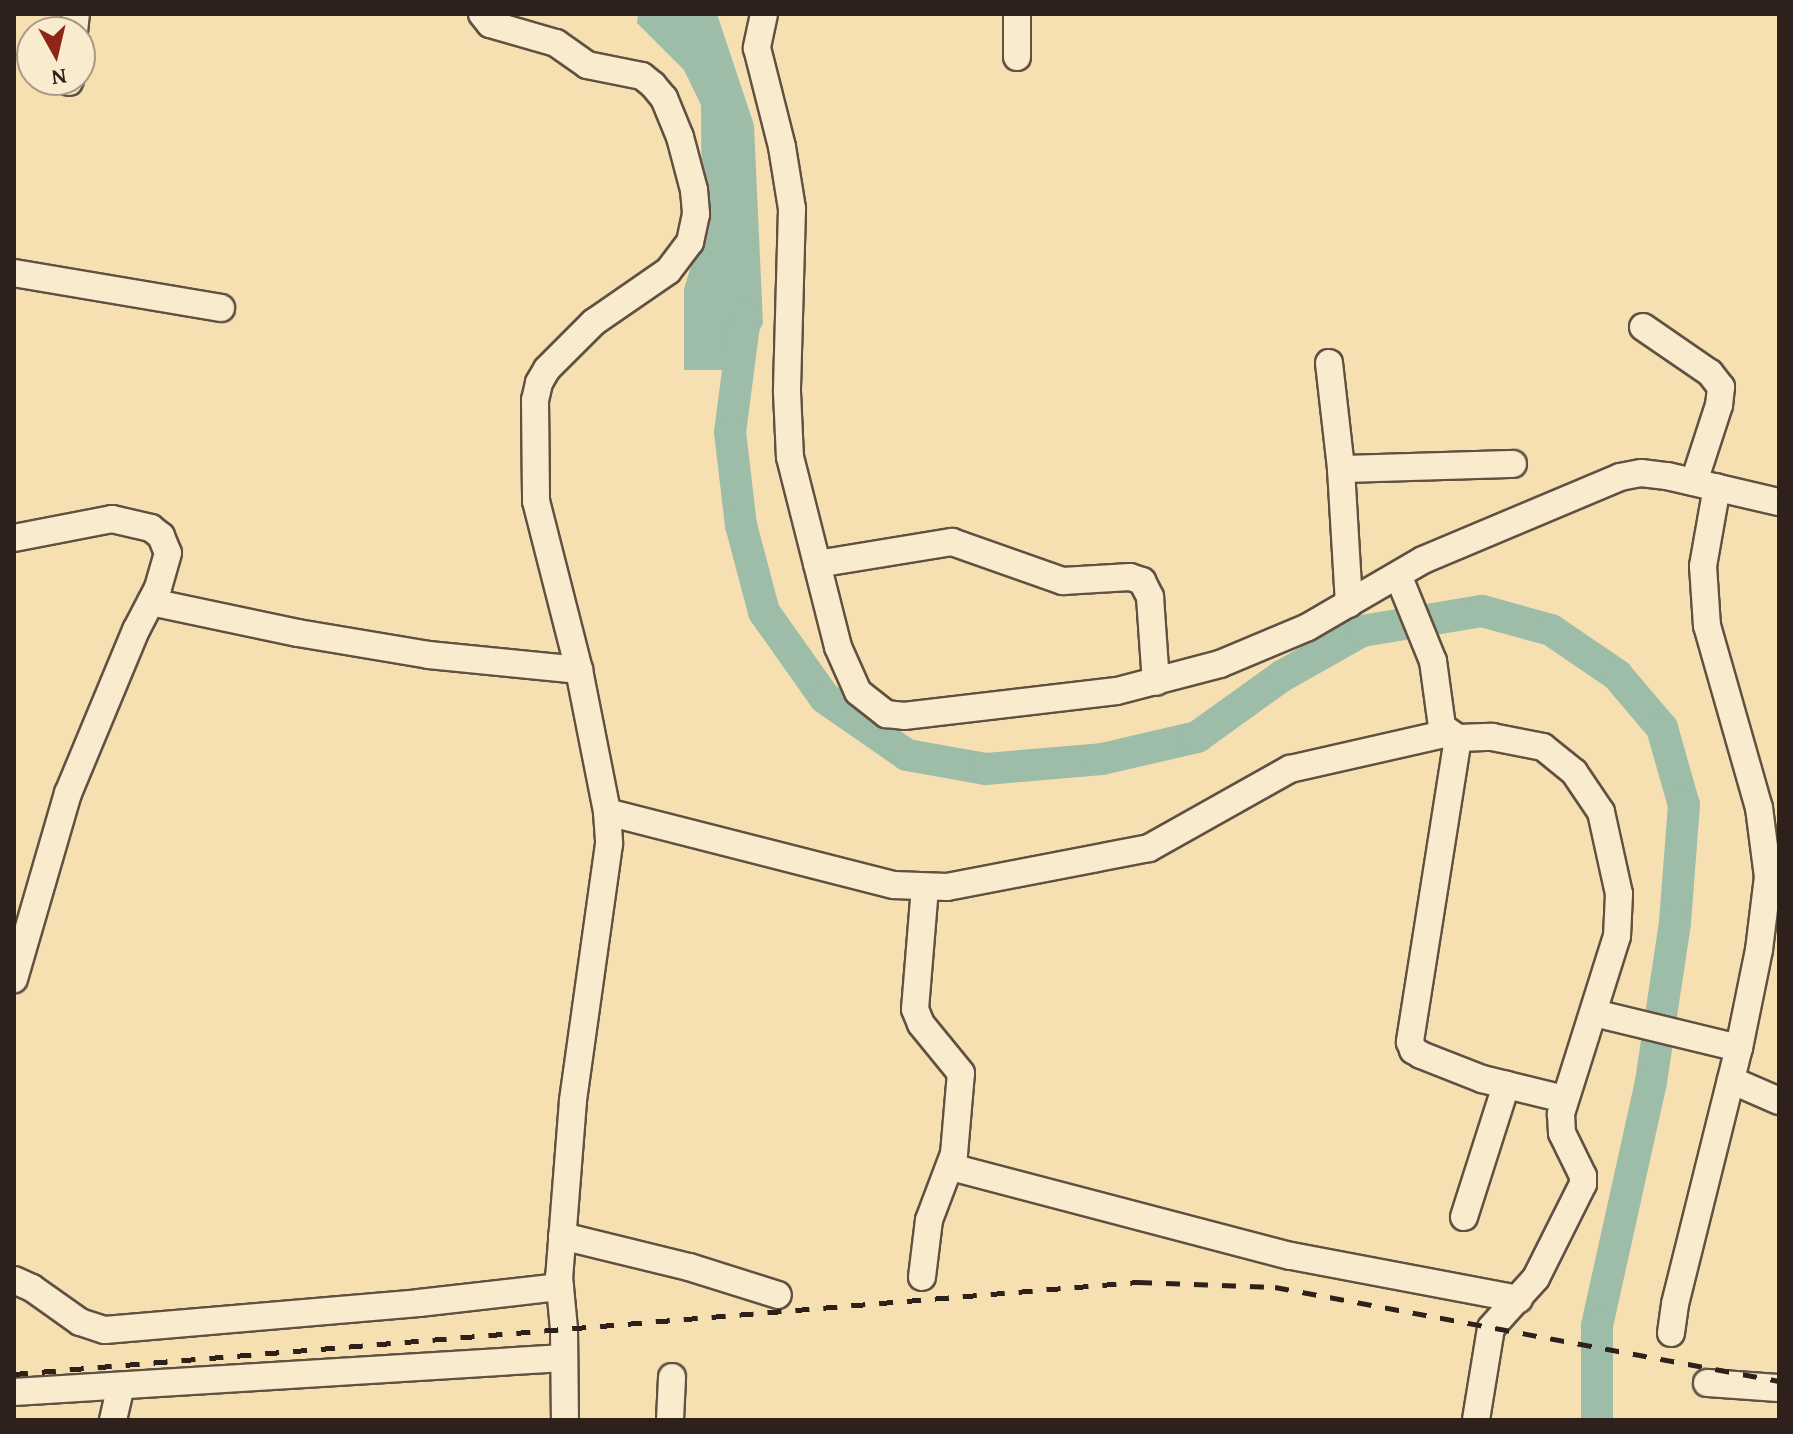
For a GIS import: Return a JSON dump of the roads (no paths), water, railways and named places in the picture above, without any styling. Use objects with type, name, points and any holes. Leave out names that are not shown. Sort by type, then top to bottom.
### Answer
[{"type":"street","points":[[482,14],[490,24],[556,43],[587,65],[642,76],[653,85],[664,98],[680,137],[694,190],[695,227],[681,256],[668,271],[594,322],[547,369],[539,383],[535,400],[536,501],[579,670],[607,812],[609,844],[582,1024],[562,1236],[560,1287],[565,1420]]},
{"type":"street","points":[[764,14],[757,48],[782,147],[792,209],[787,392],[790,457],[838,647],[850,677],[870,705],[886,714],[904,716],[1117,691],[1220,664],[1308,627],[1423,560],[1620,477],[1641,473],[1779,502]]},
{"type":"street","points":[[1017,14],[1017,57]]},
{"type":"street","points":[[14,273],[221,308]]},
{"type":"street","points":[[1643,327],[1710,373],[1721,387],[1706,485],[1703,566],[1707,626],[1759,808],[1768,877],[1759,950],[1739,1048],[1675,1304],[1671,1333]]},
{"type":"street","points":[[1329,363],[1341,469],[1349,604]]},
{"type":"street","points":[[1341,469],[1513,464]]},
{"type":"street","points":[[14,538],[112,519],[151,528],[161,536],[168,553],[151,602],[68,793],[14,979]]},
{"type":"street","points":[[817,564],[952,542],[1063,581],[1130,577],[1142,581],[1150,597],[1156,682]]},
{"type":"street","points":[[1398,575],[1433,661],[1442,727],[1453,735]]},
{"type":"street","points":[[151,602],[298,633],[429,655],[579,670]]},
{"type":"street","points":[[607,812],[787,860],[894,885],[925,887],[978,883],[1149,848],[1290,769],[1453,735],[1492,737],[1543,747],[1574,772],[1595,801],[1619,894],[1620,918],[1594,1013],[1564,1099],[1562,1133],[1583,1176],[1583,1184],[1536,1278],[1491,1328],[1492,1337],[1476,1420]]},
{"type":"street","points":[[1453,735],[1410,1042],[1413,1050],[1421,1055],[1506,1085],[1564,1099]]},
{"type":"street","points":[[922,1277],[929,1220],[951,1167],[959,1124],[961,1073],[921,1024],[915,1009],[925,887]]},
{"type":"street","points":[[1594,1013],[1739,1048]]},
{"type":"street","points":[[1731,1080],[1779,1101]]},
{"type":"street","points":[[1464,1217],[1506,1085]]},
{"type":"street","points":[[951,1167],[1291,1256],[1519,1299]]},
{"type":"street","points":[[562,1236],[689,1267],[778,1295]]},
{"type":"street","points":[[14,1280],[32,1288],[80,1322],[105,1330],[419,1303],[560,1287]]},
{"type":"street","points":[[14,1392],[564,1358]]},
{"type":"street","points":[[670,1420],[672,1377]]},
{"type":"street","points":[[1707,1383],[1779,1388]]},
{"type":"street","points":[[113,1420],[121,1386]]},
{"type":"waterway","points":[[745,317],[730,432],[741,525],[764,612],[825,698],[907,755],[986,769],[1102,759],[1197,737],[1282,676],[1362,631],[1482,611],[1551,630],[1617,675],[1662,728],[1684,805],[1675,923],[1651,1082],[1597,1326],[1597,1420]]},
{"type":"railway","points":[[14,1374],[1138,1282],[1275,1287],[1779,1381]]}]
